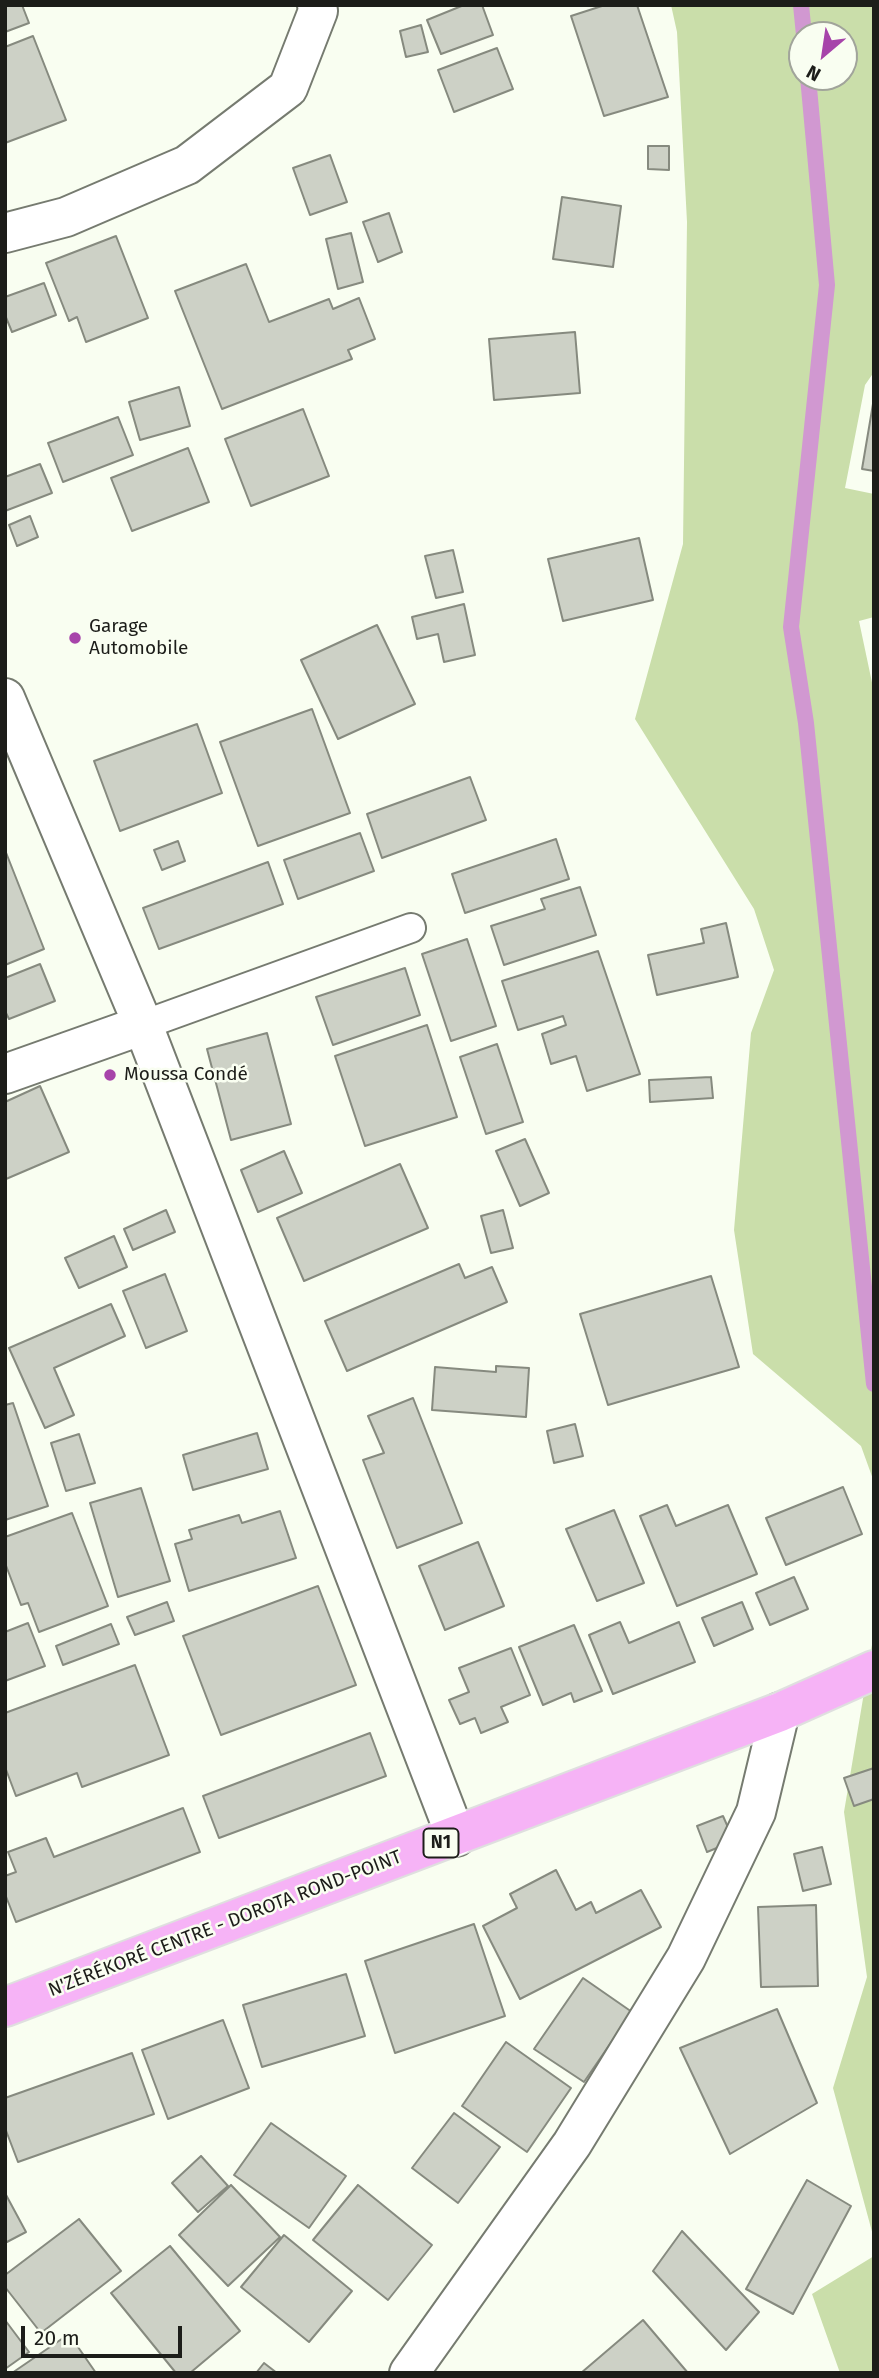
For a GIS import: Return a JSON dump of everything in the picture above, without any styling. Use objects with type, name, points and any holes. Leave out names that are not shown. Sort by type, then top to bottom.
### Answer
[{"type":"highway","name":"N'ZÉRÉKORÉ CENTRE - DOROTA ROND-POINT","points":[[5,2007],[780,1712],[874,1670]]},
{"type":"street","points":[[5,233],[66,217],[187,165],[288,89],[318,11],[317,5]]},
{"type":"street","points":[[5,698],[143,1025],[456,1837]]},
{"type":"street","points":[[5,1074],[143,1025]]},
{"type":"street","points":[[409,2373],[572,2144],[686,1958],[756,1812],[780,1712]]},
{"type":"lane","points":[[143,1025],[411,928]]},
{"type":"green space","points":[[671,5],[874,5],[874,372],[865,385],[845,488],[874,494],[874,617],[859,621],[874,692],[874,1482],[861,1446],[753,1354],[734,1230],[751,1033],[774,970],[754,909],[635,719],[683,544],[687,222],[677,32]]},
{"type":"green space","points":[[874,1633],[874,2239],[833,2088],[867,1977],[844,1812]]},
{"type":"green space","points":[[874,2256],[874,2373],[840,2373],[812,2294]]},
{"type":"building","points":[[5,5],[22,5],[29,23],[5,32]]},
{"type":"building","points":[[464,5],[482,5],[493,35],[441,54],[427,20]]},
{"type":"building","points":[[605,5],[637,5],[668,97],[604,116],[571,16]]},
{"type":"building","points":[[421,25],[428,52],[406,57],[400,31]]},
{"type":"building","points":[[33,36],[66,120],[5,143],[5,47]]},
{"type":"building","points":[[497,48],[513,89],[454,112],[438,70]]},
{"type":"building","points":[[648,146],[669,146],[669,170],[648,169]]},
{"type":"building","points":[[330,155],[347,202],[310,215],[293,168]]},
{"type":"building","points":[[562,197],[621,206],[613,267],[553,259]]},
{"type":"building","points":[[389,213],[402,252],[378,262],[363,222]]},
{"type":"building","points":[[351,233],[363,282],[338,289],[326,239]]},
{"type":"building","points":[[116,236],[148,318],[86,342],[77,317],[69,321],[46,263]]},
{"type":"building","points":[[246,264],[269,322],[329,299],[333,309],[359,298],[375,339],[348,350],[352,359],[222,409],[175,291]]},
{"type":"building","points":[[44,283],[56,315],[12,332],[5,315],[5,297]]},
{"type":"building","points":[[575,332],[580,393],[494,400],[489,339]]},
{"type":"building","points":[[179,387],[190,426],[140,440],[129,402]]},
{"type":"building","points":[[874,398],[874,471],[862,469]]},
{"type":"building","points":[[303,409],[329,476],[251,506],[225,439]]},
{"type":"building","points":[[118,417],[133,455],[63,482],[48,443]]},
{"type":"building","points":[[188,448],[209,502],[132,531],[111,478]]},
{"type":"building","points":[[40,464],[52,493],[5,511],[5,477]]},
{"type":"building","points":[[30,516],[38,537],[17,546],[9,525]]},
{"type":"building","points":[[639,538],[653,600],[563,621],[548,559]]},
{"type":"building","points":[[453,550],[463,592],[436,598],[425,556]]},
{"type":"building","points":[[464,604],[475,655],[444,662],[438,634],[417,639],[412,617]]},
{"type":"building","points":[[377,625],[415,704],[338,739],[301,660]]},
{"type":"building","points":[[312,709],[350,813],[258,846],[220,742]]},
{"type":"building","points":[[197,724],[222,793],[120,831],[94,761]]},
{"type":"building","points":[[470,777],[486,820],[382,858],[367,814]]},
{"type":"building","points":[[360,833],[374,871],[298,899],[284,860]]},
{"type":"building","points":[[556,839],[569,879],[465,913],[452,874]]},
{"type":"building","points":[[178,841],[185,861],[162,870],[154,850]]},
{"type":"building","points":[[5,850],[44,949],[5,965]]},
{"type":"building","points":[[268,862],[283,904],[159,949],[143,908]]},
{"type":"building","points":[[580,887],[596,935],[504,965],[491,926],[545,909],[541,899]]},
{"type":"building","points":[[726,923],[738,977],[657,995],[648,955],[704,943],[701,929]]},
{"type":"building","points":[[467,939],[496,1026],[451,1041],[422,954]]},
{"type":"building","points":[[598,951],[640,1074],[587,1091],[576,1056],[551,1064],[542,1034],[566,1025],[563,1016],[518,1030],[502,981]]},
{"type":"building","points":[[40,964],[55,1001],[9,1019],[5,1011],[5,978]]},
{"type":"building","points":[[405,968],[420,1015],[333,1045],[316,997]]},
{"type":"building","points":[[427,1025],[457,1117],[365,1146],[335,1056]]},
{"type":"building","points":[[267,1033],[291,1124],[231,1140],[207,1049]]},
{"type":"building","points":[[497,1044],[523,1122],[486,1134],[460,1057]]},
{"type":"building","points":[[711,1077],[713,1098],[650,1102],[649,1080]]},
{"type":"building","points":[[40,1086],[69,1152],[6,1179],[5,1102]]},
{"type":"building","points":[[525,1139],[549,1193],[520,1206],[496,1151]]},
{"type":"building","points":[[284,1151],[302,1193],[258,1212],[241,1170]]},
{"type":"building","points":[[400,1164],[428,1228],[304,1281],[277,1218]]},
{"type":"building","points":[[166,1210],[175,1232],[133,1250],[124,1229]]},
{"type":"building","points":[[503,1210],[513,1248],[491,1253],[481,1216]]},
{"type":"building","points":[[114,1236],[127,1267],[79,1288],[65,1258]]},
{"type":"building","points":[[459,1264],[465,1278],[492,1267],[507,1302],[347,1371],[325,1321]]},
{"type":"building","points":[[165,1274],[187,1331],[146,1348],[123,1291]]},
{"type":"building","points":[[711,1276],[739,1367],[608,1405],[580,1314]]},
{"type":"building","points":[[111,1304],[125,1336],[54,1368],[74,1415],[45,1428],[9,1348]]},
{"type":"building","points":[[496,1366],[529,1368],[526,1417],[432,1410],[435,1367],[496,1372]]},
{"type":"building","points":[[413,1398],[462,1523],[397,1548],[363,1460],[384,1453],[368,1416]]},
{"type":"building","points":[[13,1403],[48,1506],[5,1520],[5,1405]]},
{"type":"building","points":[[575,1424],[583,1456],[554,1463],[547,1431]]},
{"type":"building","points":[[257,1433],[268,1469],[193,1490],[183,1455]]},
{"type":"building","points":[[79,1434],[95,1483],[66,1491],[51,1443]]},
{"type":"building","points":[[843,1487],[862,1534],[786,1565],[766,1518]]},
{"type":"building","points":[[141,1488],[170,1581],[118,1597],[90,1503]]},
{"type":"building","points":[[667,1505],[676,1526],[728,1505],[757,1574],[677,1606],[640,1516]]},
{"type":"building","points":[[614,1510],[644,1583],[597,1601],[566,1529]]},
{"type":"building","points":[[280,1511],[296,1558],[189,1591],[175,1544],[192,1539],[189,1530],[239,1515],[242,1523]]},
{"type":"building","points":[[72,1513],[108,1606],[39,1632],[28,1603],[21,1605],[5,1563],[5,1537]]},
{"type":"building","points":[[478,1542],[504,1606],[445,1630],[419,1566]]},
{"type":"building","points":[[794,1577],[808,1609],[770,1625],[756,1593]]},
{"type":"building","points":[[318,1586],[356,1685],[221,1735],[183,1636]]},
{"type":"building","points":[[167,1602],[174,1621],[135,1635],[127,1617]]},
{"type":"building","points":[[742,1602],[753,1629],[714,1646],[702,1618]]},
{"type":"building","points":[[620,1622],[629,1643],[679,1622],[695,1662],[613,1694],[589,1635]]},
{"type":"building","points":[[28,1623],[45,1666],[5,1681],[5,1632]]},
{"type":"building","points":[[111,1624],[119,1644],[63,1665],[56,1646]]},
{"type":"building","points":[[574,1625],[602,1691],[574,1702],[571,1693],[543,1705],[519,1647]]},
{"type":"building","points":[[511,1648],[530,1695],[501,1707],[508,1722],[481,1733],[475,1718],[460,1724],[449,1700],[469,1692],[459,1668]]},
{"type":"building","points":[[135,1665],[169,1755],[82,1787],[77,1773],[16,1796],[5,1767],[5,1713]]},
{"type":"building","points":[[370,1733],[386,1776],[219,1838],[203,1796]]},
{"type":"building","points":[[874,1768],[874,1799],[854,1806],[844,1778]]},
{"type":"building","points":[[183,1808],[200,1852],[16,1922],[5,1894],[5,1876],[16,1872],[8,1852],[46,1838],[54,1857]]},
{"type":"building","points":[[723,1816],[734,1841],[707,1852],[697,1826]]},
{"type":"building","points":[[822,1847],[831,1884],[803,1891],[794,1854]]},
{"type":"building","points":[[556,1870],[576,1910],[591,1902],[596,1913],[641,1890],[661,1927],[520,1999],[483,1926],[517,1908],[510,1894]]},
{"type":"building","points":[[816,1905],[818,1986],[761,1987],[758,1907]]},
{"type":"building","points":[[474,1924],[505,2016],[395,2053],[365,1961]]},
{"type":"building","points":[[346,1974],[365,2036],[262,2067],[243,2005]]},
{"type":"building","points":[[583,1978],[632,2012],[584,2082],[534,2049]]},
{"type":"building","points":[[777,2009],[817,2103],[730,2154],[680,2048]]},
{"type":"building","points":[[223,2020],[249,2088],[168,2119],[142,2050]]},
{"type":"building","points":[[506,2042],[571,2088],[527,2152],[462,2106]]},
{"type":"building","points":[[132,2053],[154,2114],[18,2162],[5,2128],[5,2098]]},
{"type":"building","points":[[454,2113],[500,2147],[458,2203],[412,2168]]},
{"type":"building","points":[[271,2123],[346,2176],[309,2228],[234,2175]]},
{"type":"building","points":[[201,2156],[228,2186],[198,2212],[172,2183]]},
{"type":"building","points":[[807,2180],[851,2206],[793,2314],[746,2289]]},
{"type":"building","points":[[231,2185],[280,2237],[228,2286],[179,2235]]},
{"type":"building","points":[[358,2185],[432,2245],[388,2300],[313,2240]]},
{"type":"building","points":[[5,2193],[26,2232],[5,2243]]},
{"type":"building","points":[[79,2219],[121,2271],[41,2333],[5,2287],[5,2275]]},
{"type":"building","points":[[682,2231],[759,2312],[726,2350],[653,2271]]},
{"type":"building","points":[[284,2235],[352,2291],[309,2342],[241,2287]]},
{"type":"building","points":[[170,2246],[240,2331],[190,2373],[176,2373],[111,2293]]},
{"type":"building","points":[[5,2320],[29,2352],[5,2369]]},
{"type":"building","points":[[643,2320],[688,2373],[581,2373]]},
{"type":"building","points":[[69,2334],[96,2373],[12,2373]]},
{"type":"building","points":[[264,2363],[277,2373],[256,2373]]},
{"type":"waterway","points":[[801,5],[803,21]]},
{"type":"waterway","points":[[809,91],[827,285],[791,627],[806,723],[874,1384]]},
{"type":"place","name":"Garage Automobile","points":[[75,638]]},
{"type":"place","name":"Moussa Condé","points":[[110,1075]]}]
